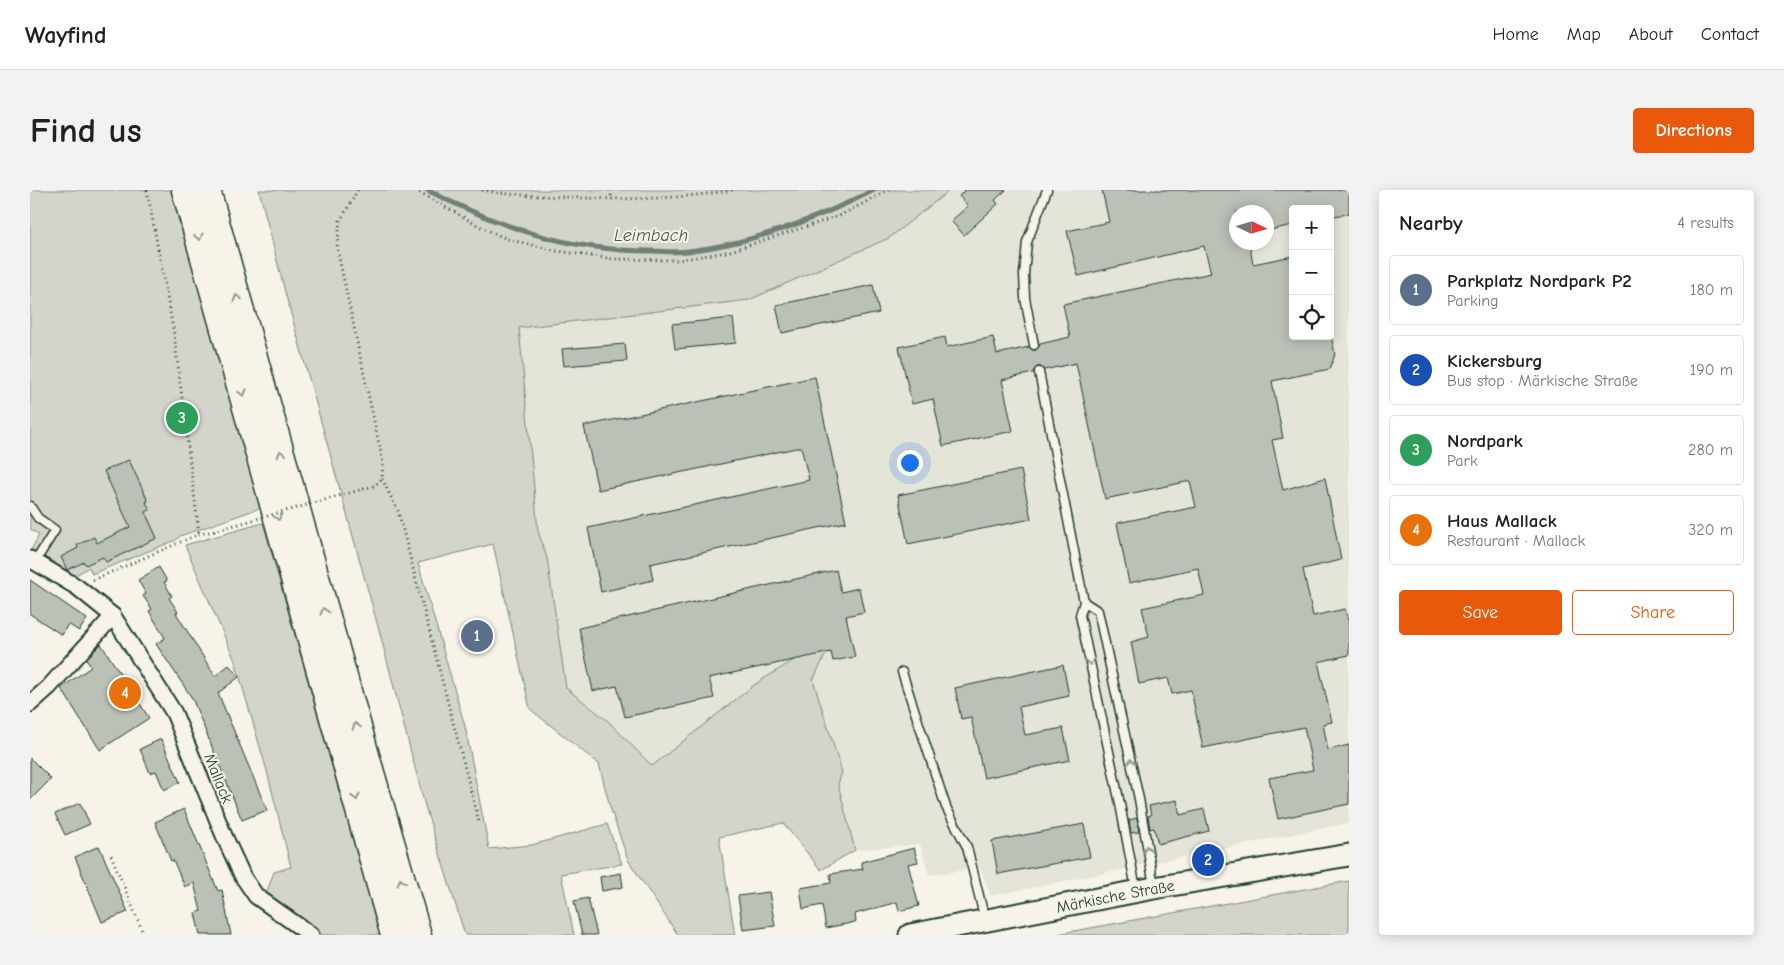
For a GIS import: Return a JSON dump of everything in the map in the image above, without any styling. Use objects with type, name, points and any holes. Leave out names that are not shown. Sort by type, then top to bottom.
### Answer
[{"type":"highway","points":[[186,190],[395,935]]},
{"type":"highway","points":[[206,190],[365,757],[417,935]]},
{"type":"main road","name":"Märkische Straße","points":[[910,935],[1145,890],[1349,855]]},
{"type":"street","name":"Mallack","points":[[32,560],[77,587],[113,616],[174,713],[243,877],[256,896],[311,935]]},
{"type":"street","points":[[30,704],[49,687],[113,616]]},
{"type":"lane","points":[[1034,346],[1025,298],[1024,274],[1027,242],[1047,190]]},
{"type":"lane","points":[[1039,372],[1084,602],[1080,615],[1120,804],[1145,890]]},
{"type":"lane","points":[[30,506],[38,518],[56,530],[32,560]]},
{"type":"lane","points":[[1084,602],[1098,611],[1139,799],[1145,890]]},
{"type":"lane","points":[[902,672],[946,807],[968,847],[985,920]]},
{"type":"path","points":[[147,190],[174,334],[199,534]]},
{"type":"path","points":[[358,190],[340,222],[337,248],[383,462],[382,479],[398,511],[479,822]]},
{"type":"path","points":[[415,190],[481,227],[507,239],[558,251],[613,259],[678,260],[727,252],[839,216],[889,190]]},
{"type":"path","points":[[482,190],[536,196],[612,200],[673,198],[733,190]]},
{"type":"path","points":[[610,190],[612,200]]},
{"type":"path","points":[[77,587],[199,534],[374,486],[382,479]]},
{"type":"path","points":[[111,855],[144,935]]},
{"type":"shaded area","points":[[30,190],[174,190],[260,508],[180,536],[176,540],[92,574],[89,567],[71,578],[30,552],[39,535],[30,529]]},
{"type":"shaded area","points":[[259,190],[950,190],[889,238],[749,300],[519,328],[538,531],[547,558],[566,688],[608,721],[652,766],[754,685],[797,658],[827,652],[813,680],[842,772],[838,784],[855,850],[821,870],[783,823],[719,837],[735,935],[678,935],[628,860],[610,807],[599,764],[530,709],[493,544],[418,563],[465,726],[489,849],[532,845],[607,824],[622,864],[561,874],[574,935],[465,935],[425,806]]},
{"type":"shaded area","points":[[950,190],[1349,190],[1349,823],[991,896],[980,868],[929,875],[920,844],[855,850],[838,783],[842,772],[813,680],[827,652],[754,685],[652,766],[608,721],[566,688],[547,558],[538,531],[519,327],[749,300],[889,238]]},
{"type":"shaded area","points":[[263,523],[380,935],[323,935],[266,894],[274,872],[291,867],[267,771],[235,661],[185,545]]},
{"type":"shaded area","points":[[1349,881],[1349,935],[1052,935]]},
{"type":"building","points":[[965,190],[1006,190],[995,200],[998,204],[964,235],[951,221],[968,206],[959,196]]},
{"type":"building","points":[[1102,190],[1349,190],[1349,213],[1334,216],[1334,205],[1289,205],[1289,226],[1274,229],[1274,205],[1229,205],[1229,250],[1250,250],[1253,264],[1289,257],[1289,340],[1332,340],[1335,354],[1330,369],[1272,381],[1283,438],[1272,440],[1283,490],[1325,478],[1341,560],[1303,569],[1313,616],[1345,609],[1349,624],[1349,655],[1318,662],[1332,722],[1323,724],[1328,750],[1349,745],[1349,804],[1278,819],[1269,778],[1313,770],[1304,727],[1203,748],[1191,690],[1172,694],[1168,678],[1139,684],[1131,642],[1149,637],[1142,608],[1204,595],[1198,568],[1129,583],[1117,523],[1196,507],[1190,481],[1105,499],[1076,363],[1044,370],[1041,367],[1037,367],[1033,373],[1002,380],[1013,431],[943,446],[933,399],[912,404],[899,347],[945,337],[947,347],[993,337],[997,354],[1029,347],[1032,350],[1036,350],[1040,344],[1070,337],[1063,304],[1211,273],[1204,246],[1078,276],[1067,231],[1109,222]]},
{"type":"building","points":[[873,285],[879,313],[782,333],[776,305]]},
{"type":"building","points":[[733,318],[736,343],[675,349],[672,324]]},
{"type":"building","points":[[625,344],[627,361],[564,366],[562,349]]},
{"type":"building","points":[[815,377],[846,522],[650,564],[653,580],[601,592],[588,528],[809,480],[801,447],[598,490],[584,426]]},
{"type":"building","points":[[129,460],[148,501],[146,502],[150,510],[145,512],[157,538],[106,562],[103,557],[86,565],[84,562],[67,570],[61,557],[78,548],[77,545],[94,537],[97,543],[130,527],[104,471]]},
{"type":"building","points":[[1021,470],[1031,519],[908,544],[898,495]]},
{"type":"building","points":[[159,567],[167,581],[164,582],[172,596],[169,598],[178,612],[176,613],[215,676],[229,665],[239,677],[218,693],[267,810],[242,820],[192,698],[156,644],[165,638],[149,611],[152,609],[143,596],[146,594],[138,580]]},
{"type":"building","points":[[836,570],[841,592],[859,588],[864,612],[846,616],[855,657],[833,661],[831,652],[709,678],[714,698],[625,717],[617,686],[593,691],[579,628]]},
{"type":"building","points":[[30,580],[87,619],[79,631],[68,624],[62,635],[30,614]]},
{"type":"building","points":[[101,644],[149,718],[100,750],[61,688],[91,667],[86,659]]},
{"type":"building","points":[[1063,665],[1069,696],[1019,707],[1025,735],[1063,728],[1070,760],[984,778],[971,717],[961,719],[955,688]]},
{"type":"building","points":[[161,739],[180,782],[164,790],[156,771],[150,773],[140,749]]},
{"type":"building","points":[[30,758],[51,779],[30,800]]},
{"type":"building","points":[[1177,800],[1180,815],[1204,809],[1209,831],[1158,844],[1154,828],[1150,829],[1148,816],[1151,815],[1149,806]]},
{"type":"building","points":[[80,803],[90,824],[65,835],[55,814]]},
{"type":"building","points":[[184,809],[218,891],[222,890],[231,935],[200,935],[195,913],[201,911],[194,883],[185,887],[173,860],[171,861],[155,822]]},
{"type":"building","points":[[1137,818],[1139,832],[1131,833],[1129,820]]},
{"type":"building","points":[[1084,824],[1090,857],[998,874],[992,841]]},
{"type":"building","points":[[99,846],[128,912],[102,922],[75,857]]},
{"type":"building","points":[[914,848],[918,862],[908,864],[919,906],[899,911],[897,902],[855,914],[856,922],[826,928],[822,905],[803,909],[800,888],[831,883],[830,874],[863,869],[861,862]]},
{"type":"building","points":[[621,873],[623,887],[602,891],[600,877]]},
{"type":"building","points":[[769,892],[775,926],[743,930],[738,896]]},
{"type":"building","points":[[588,898],[597,935],[582,935],[574,901]]},
{"type":"waterway","name":"Leimbach","points":[[427,190],[481,215],[535,234],[592,247],[674,252],[737,242],[784,229],[874,190]]},
{"type":"place","name":"Nordpark","points":[[182,418]]},
{"type":"place","name":"Parkplatz Nordpark P2","points":[[477,636]]},
{"type":"place","name":"Haus Mallack","points":[[125,693]]},
{"type":"place","name":"Kickersburg","points":[[1208,860]]}]
